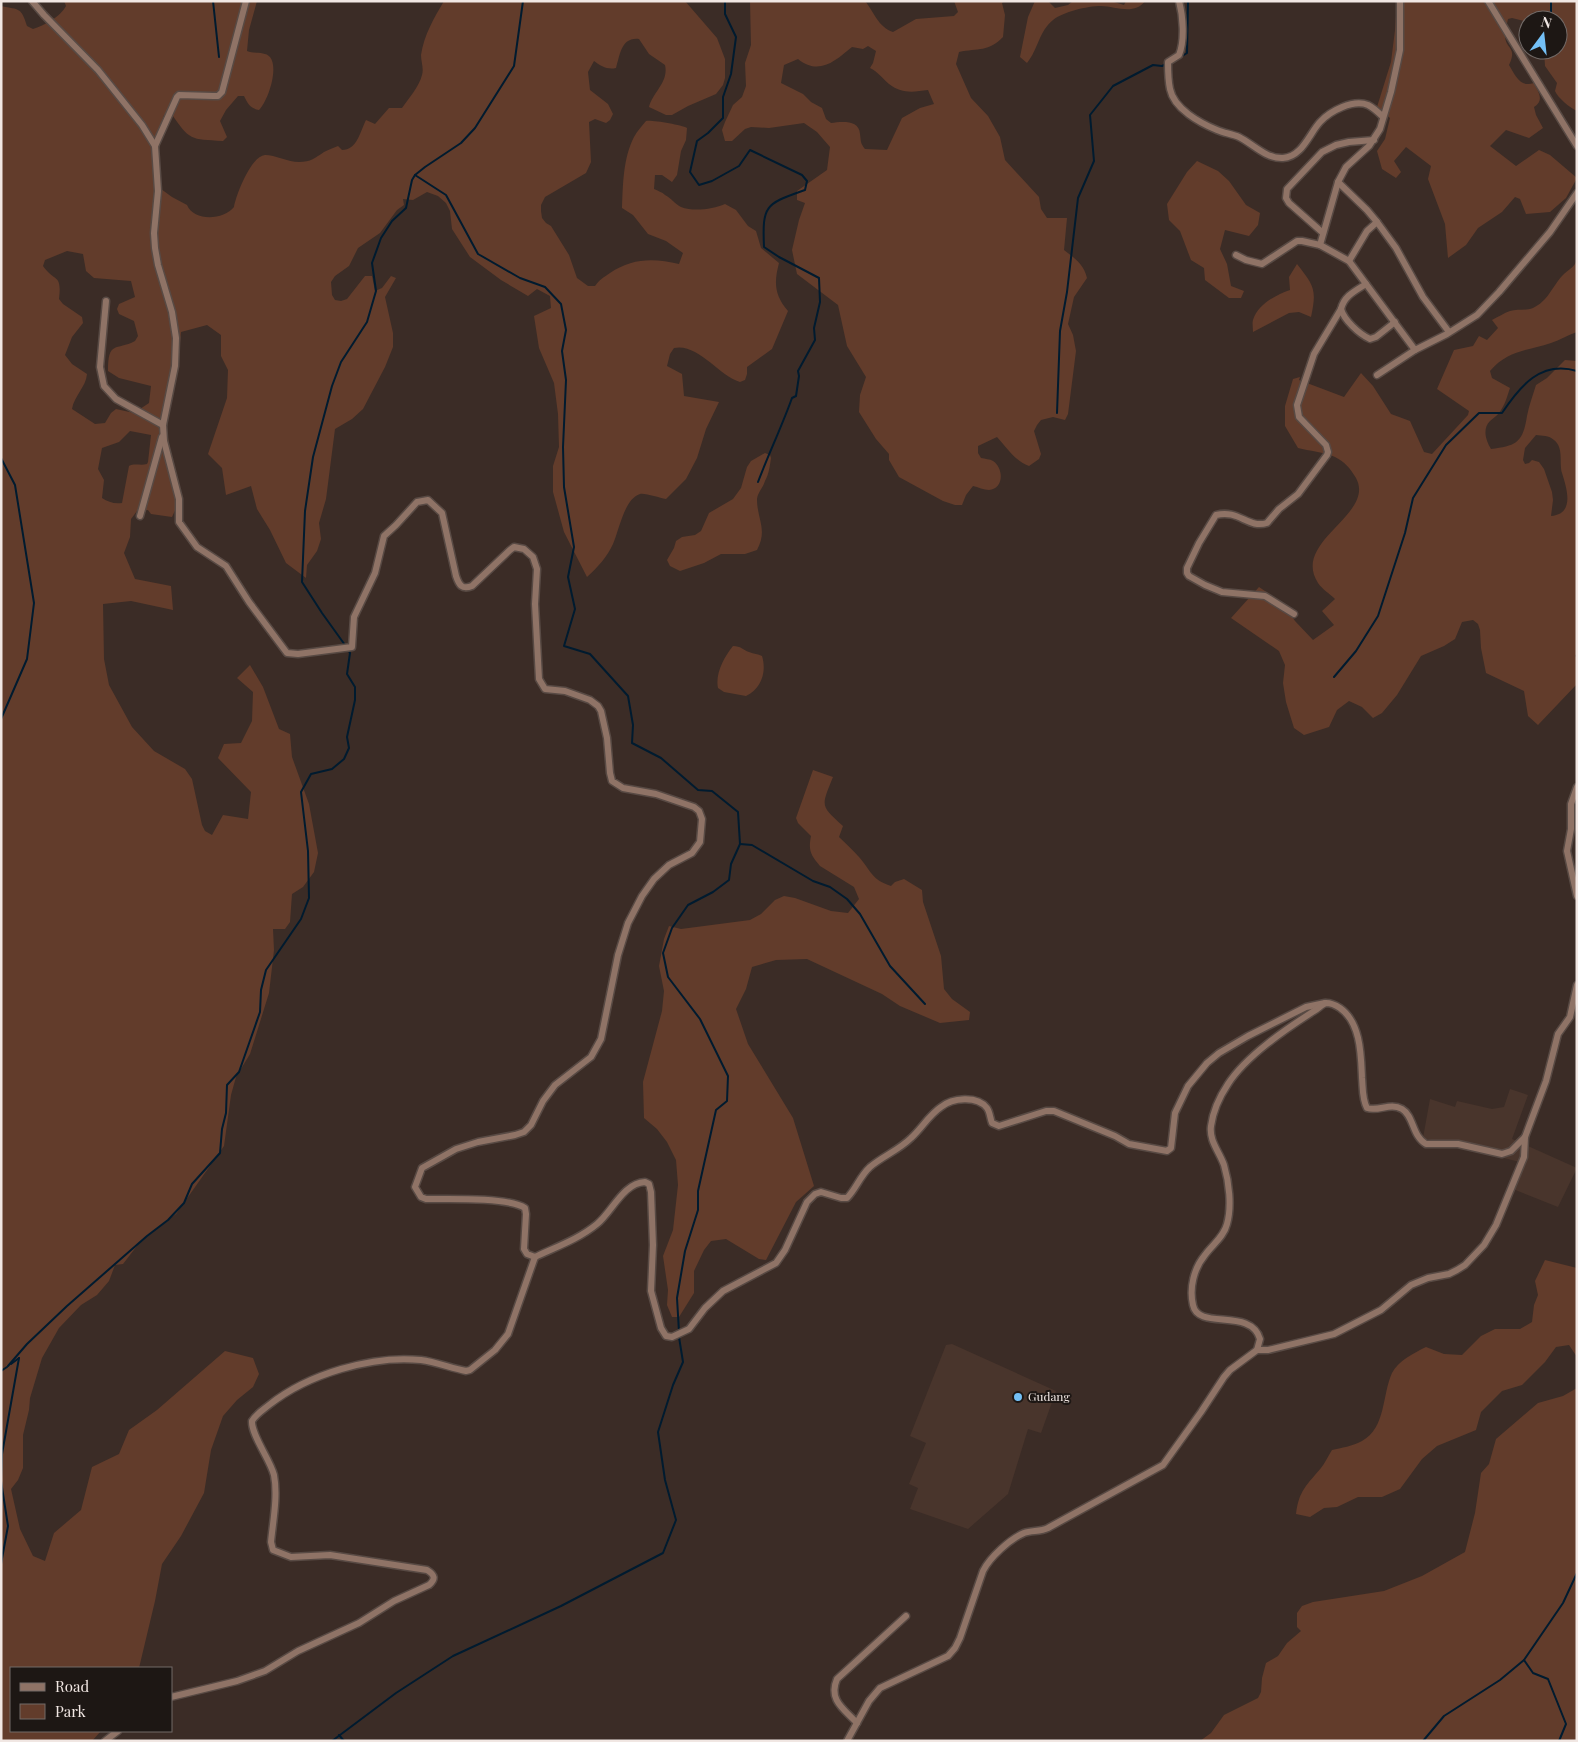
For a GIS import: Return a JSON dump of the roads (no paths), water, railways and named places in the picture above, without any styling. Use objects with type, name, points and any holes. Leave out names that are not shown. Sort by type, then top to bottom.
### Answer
[{"type":"street","points":[[32,1],[98,70],[142,125],[155,146]]},
{"type":"street","points":[[246,1],[222,92],[218,96],[179,95],[176,97],[155,146],[158,191],[154,233],[155,248],[172,312],[176,338],[175,366],[163,425],[163,434],[179,499],[179,522],[198,547],[226,566],[249,602],[287,654],[352,648],[354,617],[375,574],[384,536],[417,502],[428,500],[442,513],[456,576],[458,583],[462,587],[468,588],[472,586],[514,547],[524,549],[533,557],[537,569],[536,612],[540,683],[548,690],[565,691],[590,700],[598,706],[601,711],[607,738],[612,781],[623,788],[656,794],[694,807],[699,811],[702,819],[700,842],[692,853],[669,865],[654,879],[642,896],[628,923],[618,955],[601,1039],[591,1057],[555,1085],[543,1101],[528,1129],[515,1135],[478,1142],[456,1150],[422,1168],[415,1187],[421,1197],[426,1199],[507,1203],[521,1206],[526,1214],[524,1250],[526,1254],[536,1257],[585,1233],[608,1214],[623,1194],[633,1185],[645,1182],[649,1184],[653,1245],[650,1282],[652,1297],[663,1333],[669,1337],[689,1329],[705,1308],[723,1291],[776,1263],[785,1250],[804,1207],[810,1198],[821,1192],[847,1198],[871,1166],[912,1138],[939,1108],[946,1103],[962,1100],[979,1102],[989,1110],[992,1123],[1000,1126],[1046,1111],[1054,1111],[1129,1144],[1164,1151],[1171,1148],[1175,1113],[1182,1096],[1207,1063],[1218,1053],[1248,1036],[1306,1007],[1325,1003],[1340,1008],[1345,1012],[1354,1025],[1360,1051],[1363,1095],[1367,1108],[1374,1109],[1393,1106],[1402,1109],[1410,1119],[1419,1138],[1426,1144],[1458,1144],[1502,1154],[1511,1151],[1525,1137]]},
{"type":"street","points":[[1179,1],[1182,34],[1181,52],[1168,64],[1169,88],[1171,94],[1187,112],[1207,126],[1240,137],[1272,156],[1283,158],[1302,148],[1320,122],[1338,109],[1362,104],[1383,117]]},
{"type":"street","points":[[1320,246],[1338,182],[1346,167],[1374,140],[1383,117],[1391,92],[1400,50],[1400,1]]},
{"type":"street","points":[[1488,1],[1577,146]]},
{"type":"street","points":[[1323,232],[1289,203],[1286,198],[1287,189],[1322,152],[1349,142],[1374,140]]},
{"type":"street","points":[[1338,182],[1367,210],[1396,248],[1423,298],[1450,332]]},
{"type":"street","points":[[1377,375],[1415,350],[1450,332],[1477,315],[1550,232],[1577,193]]},
{"type":"street","points":[[1349,262],[1367,232],[1376,222]]},
{"type":"street","points":[[1236,255],[1262,264],[1297,241],[1302,240],[1320,246],[1349,262],[1415,350]]},
{"type":"street","points":[[1294,614],[1265,596],[1215,590],[1189,576],[1187,568],[1216,515],[1233,514],[1254,524],[1267,523],[1279,509],[1298,494],[1327,455],[1326,445],[1299,416],[1297,405],[1314,354],[1346,298],[1366,284]]},
{"type":"street","points":[[106,302],[100,367],[104,386],[116,399],[163,425]]},
{"type":"street","points":[[1341,309],[1345,318],[1370,339],[1376,337],[1395,322]]},
{"type":"street","points":[[140,516],[163,434]]},
{"type":"street","points":[[1577,787],[1571,804],[1571,829],[1567,850],[1577,896]]},
{"type":"street","points":[[847,1741],[869,1701],[880,1688],[948,1656],[955,1648],[983,1571],[988,1561],[994,1555],[1023,1534],[1048,1528],[1163,1465],[1230,1370],[1257,1350],[1268,1350],[1334,1334],[1380,1310],[1411,1286],[1428,1278],[1449,1274],[1465,1265],[1489,1238],[1524,1157],[1525,1137],[1546,1081],[1558,1034],[1570,1017],[1577,984]]},
{"type":"street","points":[[1257,1350],[1260,1339],[1258,1333],[1250,1324],[1203,1317],[1197,1313],[1193,1306],[1192,1286],[1197,1267],[1204,1255],[1225,1231],[1228,1220],[1228,1189],[1224,1166],[1210,1132],[1213,1116],[1223,1092],[1234,1075],[1287,1028],[1325,1003]]},
{"type":"street","points":[[172,1697],[236,1681],[265,1671],[298,1651],[358,1623],[394,1601],[429,1585],[433,1581],[435,1578],[434,1574],[428,1570],[330,1555],[291,1557],[273,1550],[271,1542],[275,1489],[274,1474],[265,1452],[253,1431],[252,1421],[255,1416],[276,1399],[309,1380],[341,1369],[393,1360],[422,1360],[466,1371],[470,1370],[495,1350],[508,1334],[536,1257]]},
{"type":"street","points":[[857,1723],[834,1697],[833,1691],[837,1679],[906,1616]]},
{"type":"street","points":[[105,1741],[117,1732]]},
{"type":"waterway","points":[[213,1],[219,57]]},
{"type":"waterway","points":[[523,1],[514,66],[475,128],[461,143],[415,175],[446,195],[478,254],[520,278],[545,287],[561,304],[566,330],[562,351],[566,380],[563,447],[564,487],[574,547],[568,577],[575,609],[564,646],[590,654],[628,696],[633,725],[632,743],[661,758],[698,790],[712,791],[738,812],[740,844],[731,864],[729,880],[713,892],[688,905],[672,928],[663,953],[668,977],[700,1019],[728,1076],[727,1101],[716,1110],[698,1191],[698,1210],[685,1251],[677,1298],[679,1332]]},
{"type":"waterway","points":[[725,1],[725,14],[736,37],[731,74],[723,97],[723,118],[697,141],[690,172],[699,185],[712,181],[739,166],[750,150],[802,175],[807,181],[805,190],[782,199],[769,208],[764,222],[764,247],[819,278],[820,302],[814,328],[815,340],[798,371],[796,396],[792,398],[758,482]]},
{"type":"waterway","points":[[1179,58],[1187,53],[1188,1]]},
{"type":"waterway","points":[[1551,1],[1551,10]]},
{"type":"waterway","points":[[1057,413],[1060,331],[1067,292],[1078,198],[1094,161],[1090,115],[1113,86],[1153,65],[1162,66],[1166,64]]},
{"type":"waterway","points":[[345,645],[302,582],[305,511],[313,457],[332,386],[341,362],[367,322],[376,291],[372,263],[381,238],[392,221],[406,208],[412,180],[415,175]]},
{"type":"waterway","points":[[1334,677],[1356,651],[1378,616],[1405,533],[1413,498],[1446,445],[1479,413],[1502,413],[1524,385],[1542,372],[1553,369],[1577,371]]},
{"type":"waterway","points":[[1,458],[15,485],[34,603],[27,659],[1,719]]},
{"type":"waterway","points":[[8,1366],[27,1344],[67,1306],[168,1220],[184,1203],[192,1184],[220,1153],[222,1129],[226,1113],[227,1085],[239,1072],[260,1012],[261,990],[266,970],[301,919],[309,898],[308,851],[301,792],[311,774],[332,769],[344,759],[349,748],[347,737],[355,700],[355,687],[347,674],[350,653],[348,649]]},
{"type":"waterway","points":[[740,844],[752,845],[813,881],[830,887],[847,899],[860,914],[890,966],[925,1004]]},
{"type":"waterway","points":[[332,1741],[396,1693],[453,1656],[561,1606],[663,1553],[676,1520],[665,1480],[658,1432],[673,1385],[683,1362],[679,1337]]},
{"type":"waterway","points":[[11,1364],[19,1358]]},
{"type":"waterway","points":[[1,1479],[2,1454],[19,1358]]},
{"type":"waterway","points":[[1,1371],[7,1367]]},
{"type":"waterway","points":[[1,1481],[8,1526],[1,1564]]},
{"type":"waterway","points":[[1423,1741],[1444,1716],[1500,1680],[1524,1660],[1563,1603],[1577,1573]]},
{"type":"waterway","points":[[1524,1660],[1533,1673],[1548,1679],[1566,1724],[1559,1741]]},
{"type":"waterway","points":[[339,1735],[344,1741]]},
{"type":"place","name":"Gudang","points":[[1018,1397]]}]
